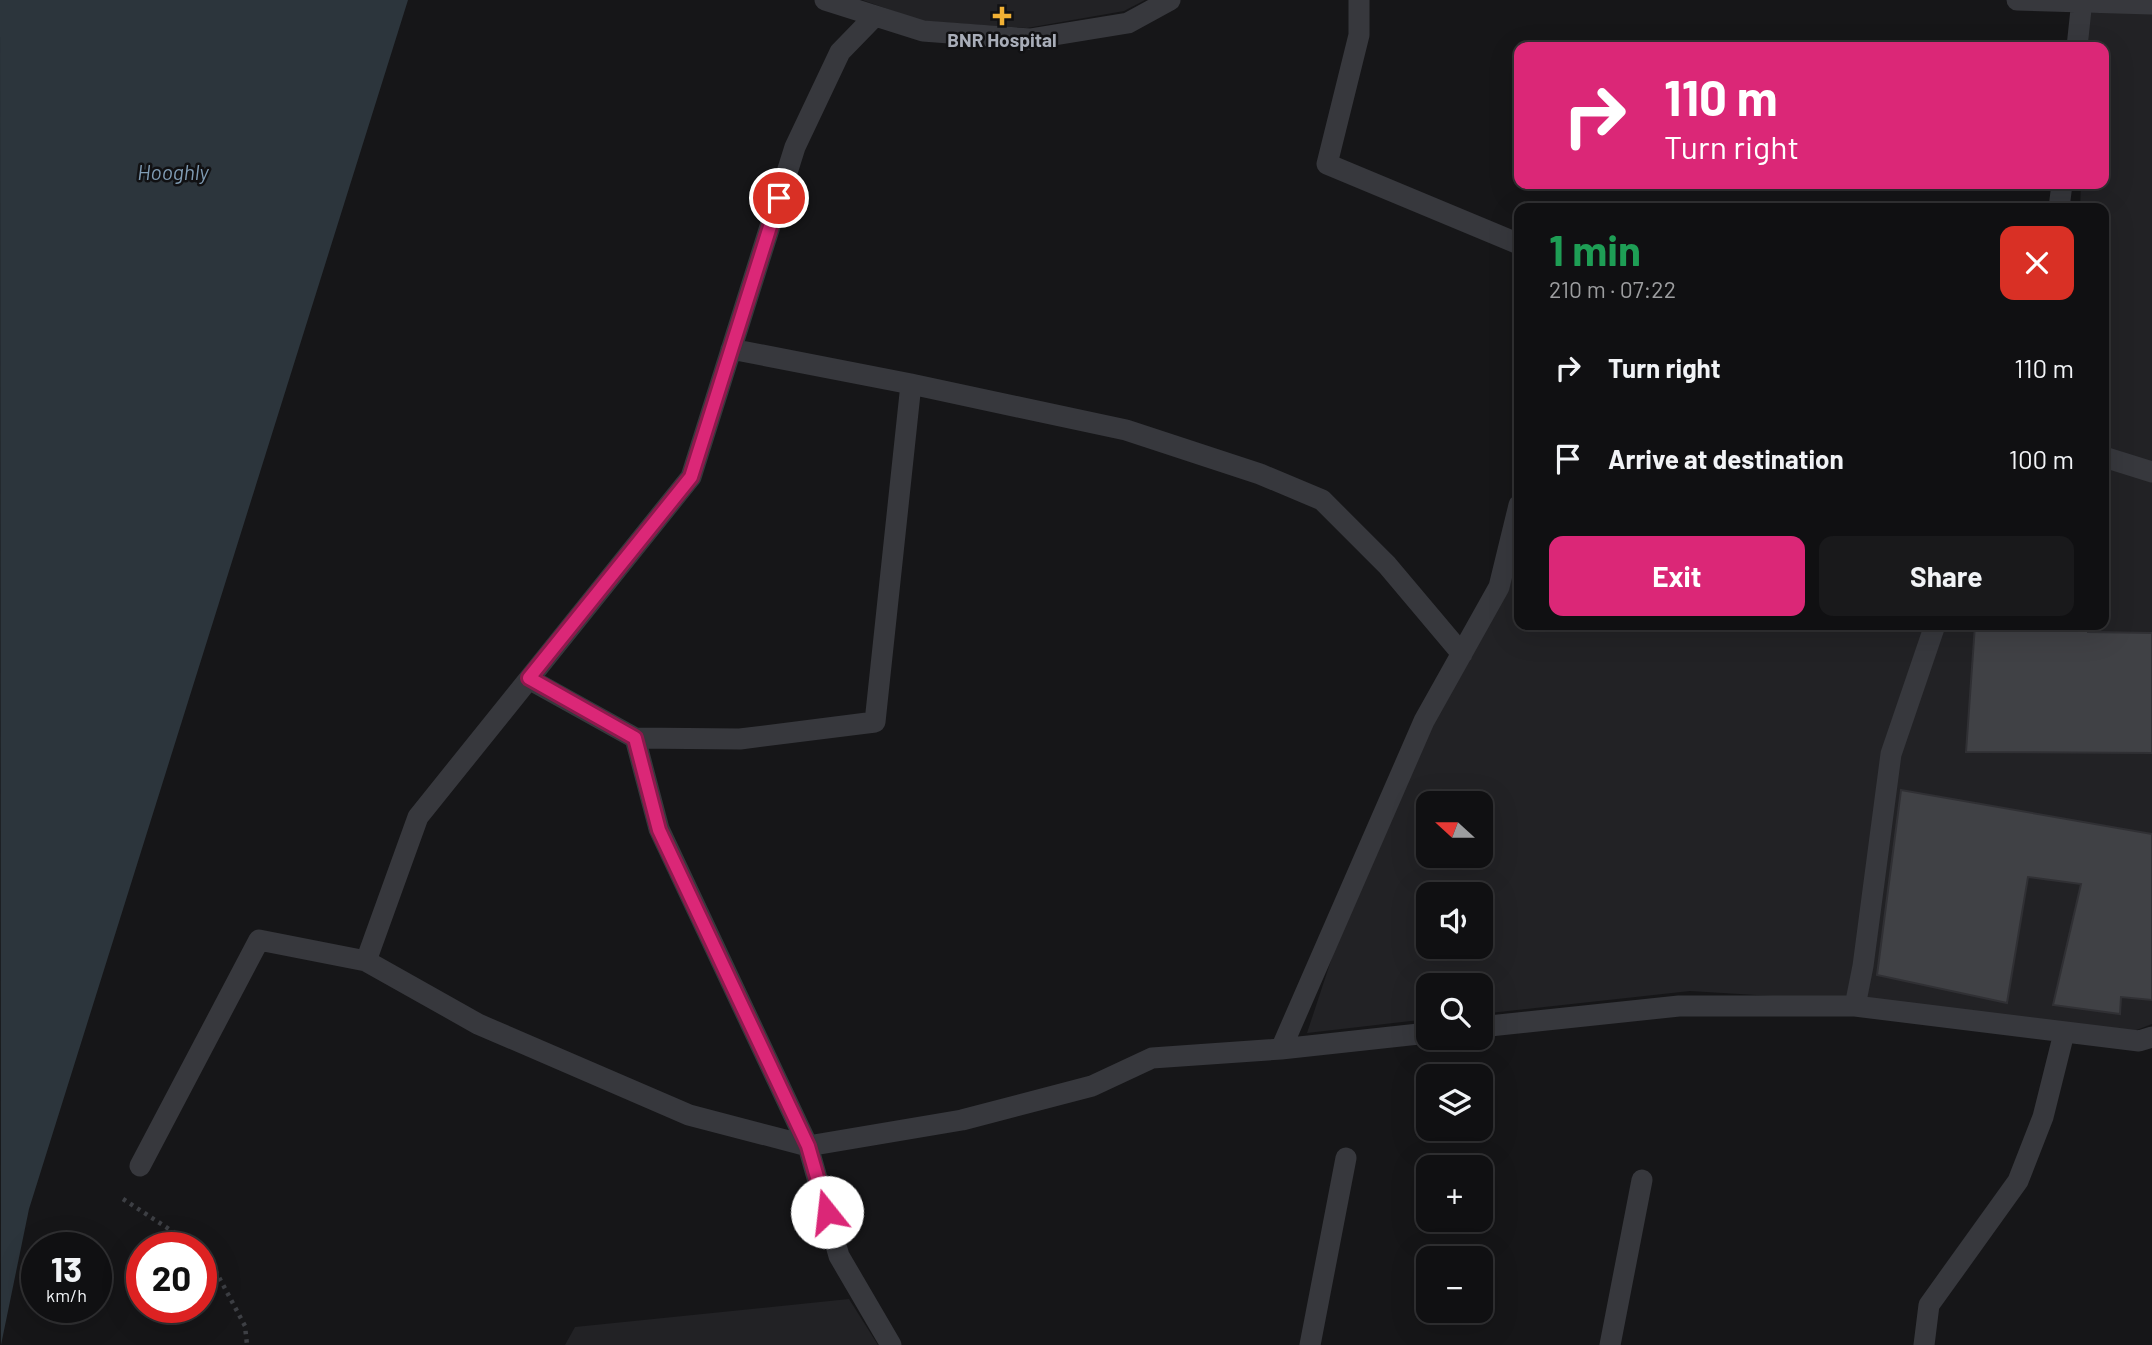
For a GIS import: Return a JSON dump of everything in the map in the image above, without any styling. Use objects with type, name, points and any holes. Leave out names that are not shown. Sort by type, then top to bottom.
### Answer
[{"type":"lane","points":[[825,0],[923,32],[1030,40],[1128,23],[1170,0]]},
{"type":"lane","points":[[1359,0],[1359,35],[1328,164],[1514,242]]},
{"type":"lane","points":[[2017,0],[2152,4]]},
{"type":"lane","points":[[2078,42],[2082,1]]},
{"type":"lane","points":[[366,961],[418,817],[691,477],[795,147],[840,52],[875,16]]},
{"type":"lane","points":[[731,349],[1126,430],[1260,474],[1322,500],[1387,565],[1462,654]]},
{"type":"lane","points":[[529,678],[635,738],[740,739],[875,722],[911,384]]},
{"type":"lane","points":[[2109,459],[2152,472]]},
{"type":"lane","points":[[1281,1049],[1424,721],[1499,587],[1514,526]]},
{"type":"lane","points":[[1855,1006],[1863,967],[1891,754],[1933,630]]},
{"type":"lane","points":[[635,738],[659,830],[808,1146],[839,1256],[891,1345]]},
{"type":"lane","points":[[140,1166],[259,940],[366,961],[478,1024],[689,1115],[808,1146],[962,1120],[1093,1086],[1152,1058],[1281,1049],[1416,1034]]},
{"type":"lane","points":[[1493,1026],[1679,1006],[1855,1006],[2139,1041],[2152,1037]]},
{"type":"lane","points":[[1924,1345],[1929,1305],[2018,1181],[2043,1117],[2064,1033]]},
{"type":"lane","points":[[1310,1345],[1346,1158]]},
{"type":"lane","points":[[1610,1345],[1643,1180]]},
{"type":"path","points":[[123,1199],[174,1232]]},
{"type":"path","points":[[217,1274],[245,1326],[247,1345]]},
{"type":"shaded area","name":"BNR Hospital","points":[[862,0],[1145,0],[1124,11],[1027,28],[922,21]]},
{"type":"shaded area","points":[[2087,13],[2152,13],[2152,1024],[2134,1031],[1886,1003],[1690,991],[1493,1013],[1493,973],[1416,973],[1416,1020],[1307,1033],[1349,906],[1514,536],[1514,630],[2109,630],[2109,203],[2080,203],[2081,189],[2109,189],[2109,42],[2086,42]]},
{"type":"shaded area","points":[[849,1299],[878,1345],[565,1345],[575,1327]]},
{"type":"water","name":"Hooghly","points":[[0,0],[408,0],[29,1209],[24,1232],[21,1232],[21,1248],[1,1345]]},
{"type":"building","points":[[1975,630],[2152,633],[2152,753],[1966,752]]},
{"type":"building","points":[[1901,790],[2152,834],[2152,1000],[2121,997],[2120,1014],[2053,1005],[2081,884],[2028,877],[2007,1003],[1877,975]]},
{"type":"place","name":"BNR Hospital","points":[[1002,16]]},
{"type":"route","points":[[779,198],[691,477],[529,678],[635,738],[659,830],[808,1146],[827,1212]]}]
